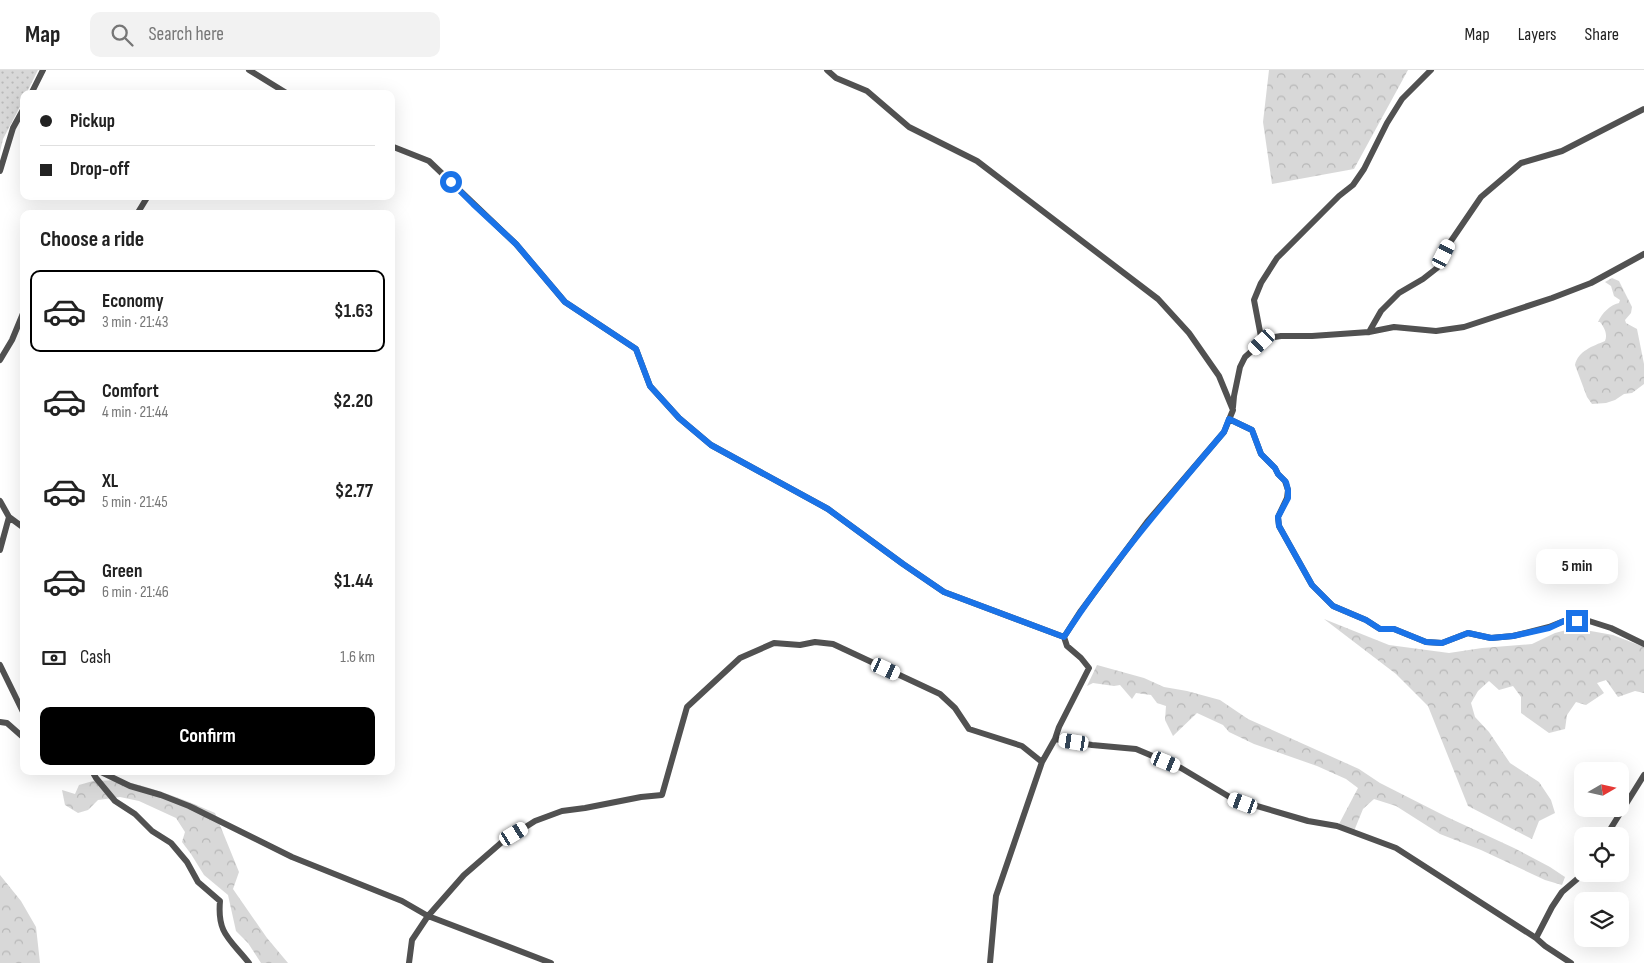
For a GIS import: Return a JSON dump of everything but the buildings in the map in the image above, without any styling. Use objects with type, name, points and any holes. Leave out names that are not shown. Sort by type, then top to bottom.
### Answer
[{"type":"street","points":[[33,90],[43,70]]},
{"type":"street","points":[[249,70],[282,90]]},
{"type":"street","points":[[827,70],[836,78],[867,91],[909,127],[977,161],[1158,299],[1189,333],[1219,376],[1233,410]]},
{"type":"street","points":[[1262,342],[1254,300],[1261,283],[1277,258],[1339,196],[1353,185],[1402,99],[1431,70]]},
{"type":"street","points":[[1370,332],[1381,311],[1400,293],[1437,268],[1451,241],[1480,197],[1521,163],[1562,151],[1644,109]]},
{"type":"street","points":[[0,171],[13,128],[20,115]]},
{"type":"street","points":[[395,148],[429,161],[516,244],[565,302],[636,349],[650,386],[679,418],[711,445],[828,509],[944,592],[1064,637]]},
{"type":"street","points":[[1064,637],[1080,612],[1147,522],[1224,432],[1233,410],[1240,367],[1245,357],[1262,342],[1281,336],[1370,332],[1394,327],[1436,331],[1464,327],[1591,283],[1644,254]]},
{"type":"street","points":[[0,360],[12,340],[20,321]]},
{"type":"street","points":[[1229,419],[1252,430],[1261,454],[1286,482],[1288,498],[1278,517],[1279,526],[1312,585],[1333,606],[1366,620],[1380,629],[1394,629],[1426,642],[1442,643],[1468,633],[1491,638],[1513,636],[1549,628],[1564,621],[1589,620],[1644,644]]},
{"type":"street","points":[[0,501],[9,517],[20,525]]},
{"type":"street","points":[[0,550],[9,517]]},
{"type":"street","points":[[990,963],[996,896],[1042,762],[1055,739],[1088,668],[1081,658],[1067,646],[1064,637]]},
{"type":"street","points":[[409,963],[412,940],[428,916],[485,855],[502,842],[535,821],[562,810],[586,808],[641,797],[662,796],[687,707],[740,658],[774,643],[800,645],[815,642],[833,644],[940,694],[955,708],[969,729],[1022,746],[1042,762]]},
{"type":"street","points":[[0,665],[20,706]]},
{"type":"street","points":[[0,722],[7,723],[20,734]]},
{"type":"street","points":[[1055,739],[1136,749],[1181,768],[1233,799],[1308,821],[1338,826],[1396,848],[1536,938],[1571,963]]},
{"type":"street","points":[[94,775],[115,801],[135,814],[152,831],[171,843],[188,862],[198,882],[220,901],[219,916],[224,935],[249,963]]},
{"type":"street","points":[[107,775],[130,786],[189,806],[292,857],[402,901],[428,916],[551,963]]},
{"type":"street","points":[[1612,827],[1644,775]]},
{"type":"street","points":[[1536,938],[1562,892],[1574,882]]},
{"type":"green space","points":[[0,70],[38,70],[28,90],[20,90],[20,107],[3,139],[0,152]]},
{"type":"green space","points":[[1269,70],[1408,70],[1354,169],[1272,184],[1263,122]]},
{"type":"green space","points":[[1612,278],[1619,281],[1632,307],[1631,313],[1625,320],[1626,323],[1637,329],[1644,364],[1644,384],[1632,393],[1624,394],[1615,400],[1592,404],[1587,397],[1575,365],[1579,356],[1591,347],[1605,341],[1605,331],[1600,322],[1598,322],[1607,310],[1619,303],[1620,300],[1614,296],[1611,286],[1605,282]]},
{"type":"green space","points":[[1324,619],[1389,645],[1449,653],[1532,644],[1555,633],[1574,628],[1613,635],[1644,647],[1644,693],[1635,691],[1618,697],[1606,680],[1597,683],[1604,693],[1586,705],[1576,702],[1567,715],[1565,729],[1549,733],[1521,713],[1521,697],[1513,686],[1499,690],[1489,681],[1478,691],[1471,703],[1475,717],[1489,732],[1510,763],[1539,782],[1551,800],[1555,813],[1539,821],[1532,839],[1468,806],[1428,706],[1396,674]]},
{"type":"green space","points":[[1097,665],[1144,678],[1164,687],[1220,700],[1248,719],[1359,769],[1380,783],[1550,867],[1565,877],[1562,885],[1545,880],[1481,850],[1440,834],[1396,806],[1374,799],[1363,809],[1354,831],[1339,824],[1358,788],[1346,779],[1317,766],[1254,744],[1229,732],[1223,725],[1197,713],[1173,736],[1165,720],[1166,706],[1157,703],[1151,695],[1136,693],[1132,699],[1120,685],[1093,683],[1087,686]]},
{"type":"green space","points":[[120,780],[168,794],[215,813],[239,872],[233,889],[267,938],[288,963],[261,963],[248,943],[236,931],[228,895],[204,875],[182,842],[185,832],[176,818],[139,801],[120,797],[98,800],[88,810],[78,813],[65,805],[62,790],[75,794],[79,785],[93,781]]},
{"type":"green space","points":[[0,875],[21,901],[36,927],[40,963],[0,963]]},
{"type":"route","points":[[451,182],[516,244],[565,302],[636,349],[650,386],[679,418],[711,445],[828,509],[944,592],[1064,637],[1080,612],[1147,522],[1224,432],[1229,419],[1252,430],[1261,454],[1286,482],[1288,498],[1278,517],[1279,526],[1312,585],[1333,606],[1366,620],[1380,629],[1394,629],[1426,642],[1442,643],[1468,633],[1491,638],[1513,636],[1549,628],[1564,621],[1577,621]]}]
